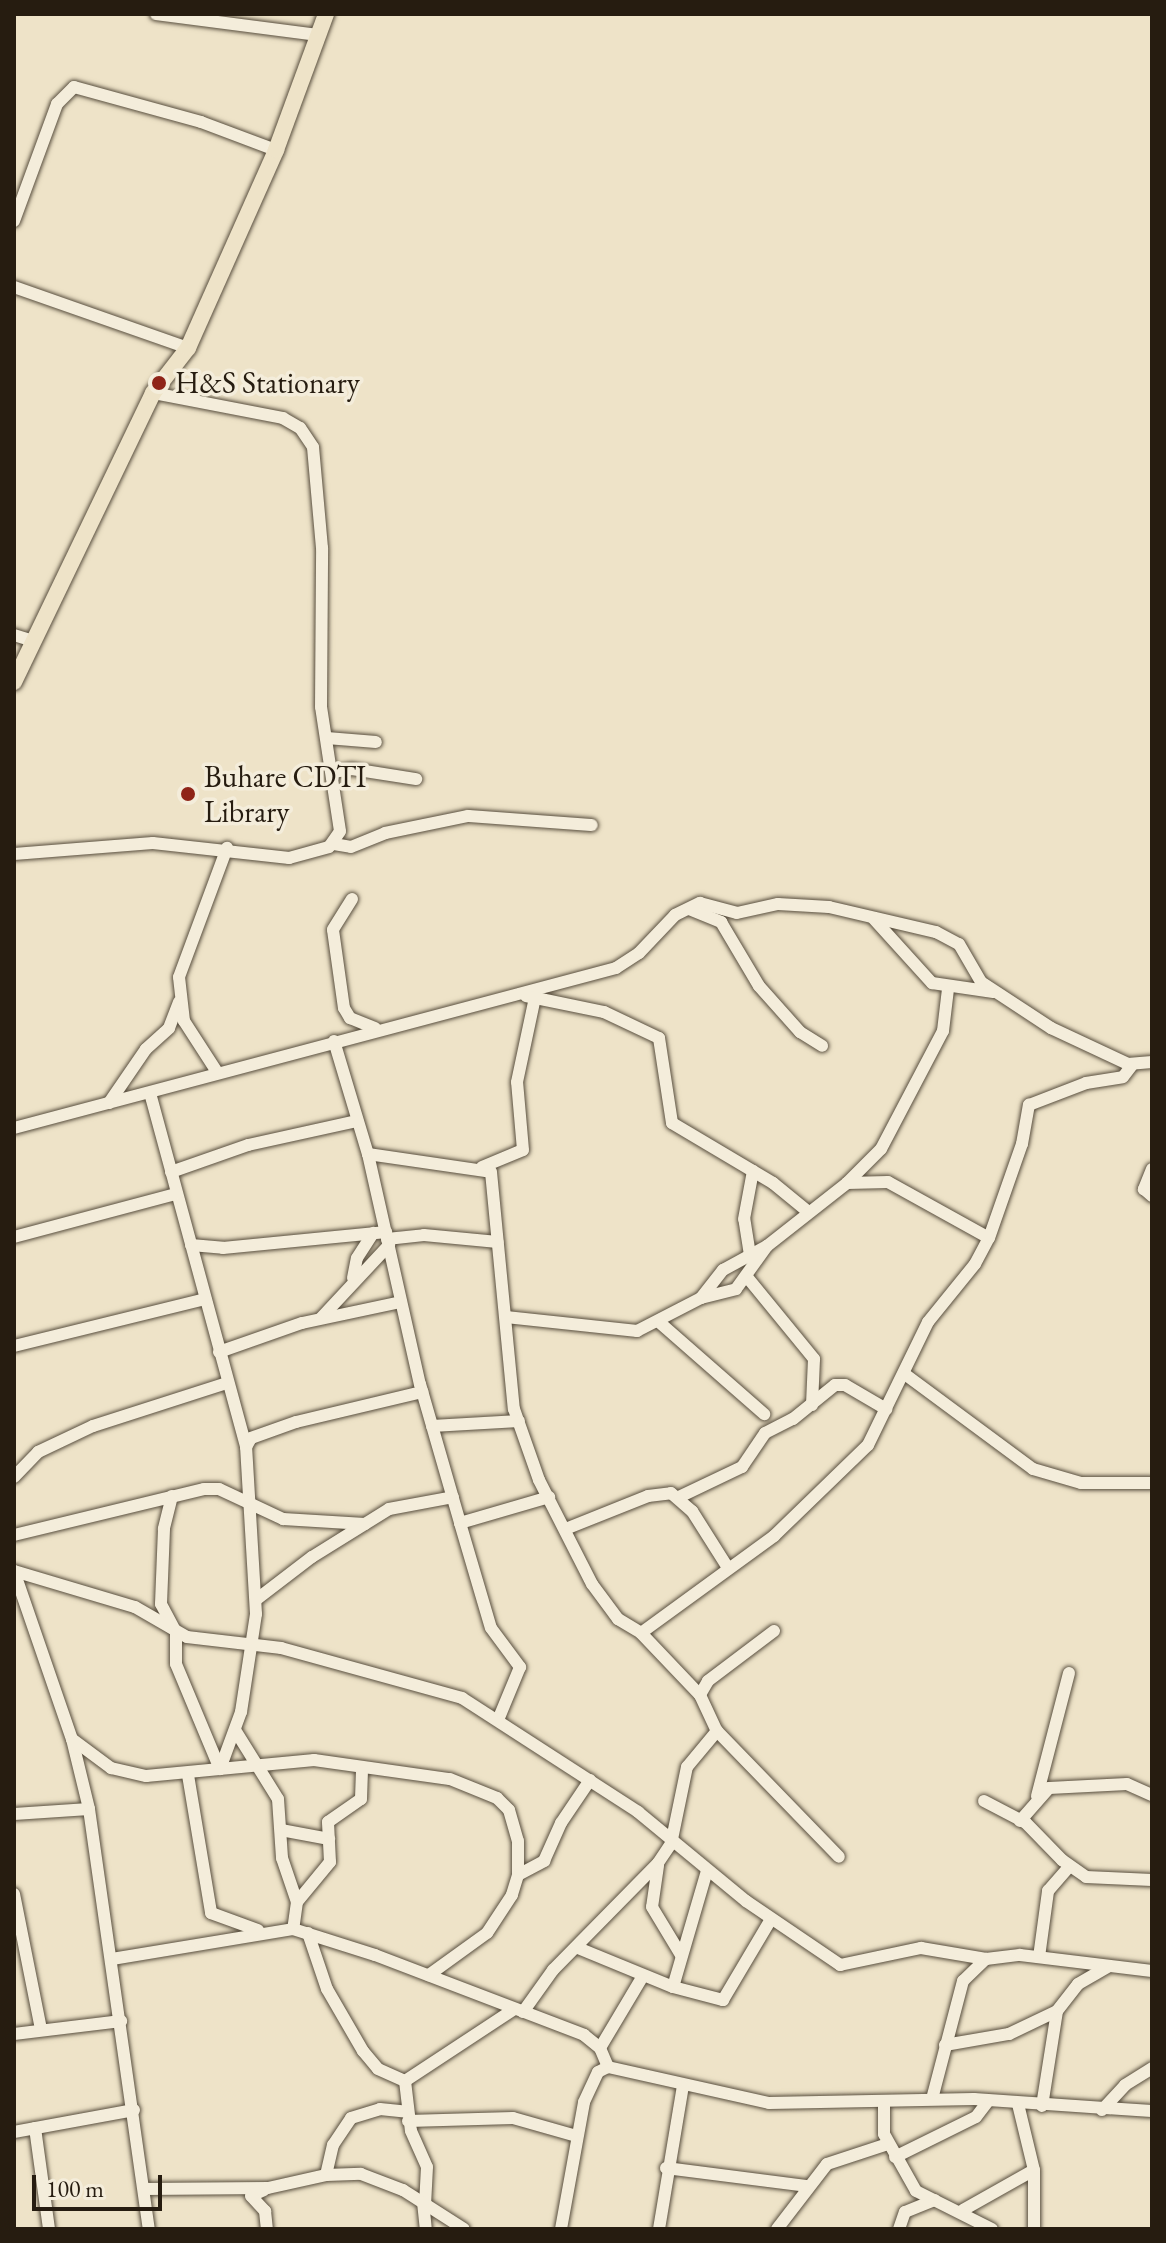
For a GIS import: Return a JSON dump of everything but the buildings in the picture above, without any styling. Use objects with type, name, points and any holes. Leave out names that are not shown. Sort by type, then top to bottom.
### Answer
[{"type":"main road","points":[[14,682],[153,393],[188,348],[276,150],[326,14]]},
{"type":"street","points":[[156,14],[318,35]]},
{"type":"street","points":[[14,221],[57,104],[74,87],[201,122],[276,150]]},
{"type":"street","points":[[14,287],[188,348]]},
{"type":"street","points":[[153,393],[283,418],[310,441],[320,506],[321,707],[340,814],[334,844]]},
{"type":"street","points":[[14,635],[34,641]]},
{"type":"street","points":[[327,738],[376,742]]},
{"type":"street","points":[[333,772],[352,769],[416,779]]},
{"type":"street","points":[[14,854],[153,843],[227,848],[289,858],[334,844],[351,847],[385,833],[468,816],[592,825]]},
{"type":"street","points":[[217,1072],[184,1021],[181,1000],[183,956],[198,931],[227,848]]},
{"type":"street","points":[[352,899],[333,930],[344,1008],[350,1018],[375,1028]]},
{"type":"street","points":[[14,1128],[150,1093],[375,1028],[529,996],[616,968],[685,908],[700,903],[737,913],[802,905],[936,932],[959,944],[981,982],[1057,1032],[1132,1065],[1152,1062]]},
{"type":"street","points":[[685,908],[721,922],[759,986],[800,1032],[822,1046]]},
{"type":"street","points":[[873,918],[925,978],[948,989],[996,993]]},
{"type":"street","points":[[506,1317],[637,1331],[701,1298],[726,1294],[747,1277],[767,1246],[806,1210],[847,1183],[895,1126],[943,1031],[948,989]]},
{"type":"street","points":[[368,1154],[482,1167],[523,1150],[517,1082],[529,996]]},
{"type":"street","points":[[529,996],[604,1012],[659,1038],[672,1123],[753,1171],[806,1210]]},
{"type":"street","points":[[109,1103],[146,1049],[169,1028],[181,1000]]},
{"type":"street","points":[[334,1041],[368,1154],[384,1238],[422,1392],[491,1628],[521,1670],[498,1720]]},
{"type":"street","points":[[641,1633],[774,1536],[853,1463],[906,1375],[928,1322],[975,1264],[989,1238],[1022,1144],[1029,1105],[1086,1083],[1123,1077],[1132,1065]]},
{"type":"street","points":[[150,1093],[246,1447],[247,1502],[257,1599],[248,1641],[245,1694],[220,1769]]},
{"type":"street","points":[[171,1172],[248,1145],[357,1121]]},
{"type":"street","points":[[482,1167],[494,1180],[498,1242],[519,1421],[549,1497],[568,1528],[604,1604],[641,1633],[700,1695],[717,1731],[839,1857]]},
{"type":"street","points":[[1152,1169],[1144,1189],[1152,1196]]},
{"type":"street","points":[[750,1255],[744,1219],[753,1171]]},
{"type":"street","points":[[847,1183],[888,1182],[989,1238]]},
{"type":"street","points":[[14,1237],[176,1194]]},
{"type":"street","points":[[191,1245],[223,1248],[439,1235],[498,1242]]},
{"type":"street","points":[[321,1318],[384,1238]]},
{"type":"street","points":[[353,1278],[357,1258],[384,1238]]},
{"type":"street","points":[[701,1298],[723,1270],[767,1246]]},
{"type":"street","points":[[747,1277],[814,1359],[812,1405]]},
{"type":"street","points":[[14,1346],[205,1299]]},
{"type":"street","points":[[219,1352],[321,1318],[401,1302]]},
{"type":"street","points":[[659,1322],[764,1414]]},
{"type":"street","points":[[906,1375],[1041,1473],[1081,1483],[1152,1483]]},
{"type":"street","points":[[14,1477],[33,1455],[93,1426],[227,1383]]},
{"type":"street","points":[[679,1497],[742,1467],[765,1433],[841,1384],[886,1409]]},
{"type":"street","points":[[246,1447],[251,1438],[296,1422],[422,1392]]},
{"type":"street","points":[[432,1426],[519,1421]]},
{"type":"street","points":[[14,1535],[172,1496],[219,1489],[306,1524],[365,1524]]},
{"type":"street","points":[[568,1528],[661,1492],[679,1497],[728,1568]]},
{"type":"street","points":[[172,1496],[159,1591],[176,1632],[176,1664],[220,1769]]},
{"type":"street","points":[[257,1599],[365,1524],[408,1502],[453,1497]]},
{"type":"street","points":[[460,1523],[549,1497]]},
{"type":"street","points":[[14,1571],[135,1607],[176,1632],[248,1641],[438,1689],[498,1720],[638,1812],[671,1844],[771,1919],[840,1965],[921,1948],[956,1950],[986,1959],[1039,1957],[1152,1971]]},
{"type":"street","points":[[14,1571],[72,1739],[89,1809],[149,2229]]},
{"type":"street","points":[[700,1695],[708,1681],[774,1631]]},
{"type":"street","points":[[1020,1821],[1037,1796],[1069,1673]]},
{"type":"street","points":[[235,1730],[278,1799],[282,1858],[297,1902],[293,1929]]},
{"type":"street","points":[[405,2081],[519,2011],[540,1984],[658,1863],[671,1844],[687,1767],[717,1731]]},
{"type":"street","points":[[72,1739],[99,1761],[128,1773],[188,1775],[257,1763],[314,1760],[450,1779],[497,1798],[515,1826],[518,1875],[487,1933],[429,1975]]},
{"type":"street","points":[[297,1902],[330,1862],[328,1822],[361,1799],[362,1768]]},
{"type":"street","points":[[188,1775],[211,1913],[219,1939]]},
{"type":"street","points":[[518,1875],[544,1861],[561,1823],[590,1780]]},
{"type":"street","points":[[1037,1796],[1049,1788],[1127,1784],[1152,1795]]},
{"type":"street","points":[[984,1801],[1020,1821],[1070,1866],[1095,1880],[1152,1880]]},
{"type":"street","points":[[14,1814],[89,1809]]},
{"type":"street","points":[[281,1830],[329,1839]]},
{"type":"street","points":[[658,1863],[652,1907],[681,1955]]},
{"type":"street","points":[[1039,1957],[1048,1891],[1070,1866]]},
{"type":"street","points":[[673,1987],[707,1871]]},
{"type":"street","points":[[14,1894],[41,2029]]},
{"type":"street","points":[[211,1913],[261,1932]]},
{"type":"street","points":[[578,1948],[643,1976],[716,2000],[730,1996],[771,1919]]},
{"type":"street","points":[[112,1959],[293,1929],[429,1975],[584,2035],[600,2048],[608,2067]]},
{"type":"street","points":[[308,1933],[327,1989],[363,2051],[378,2069],[405,2081]]},
{"type":"street","points":[[932,2099],[963,1981],[986,1959]]},
{"type":"street","points":[[945,2045],[1009,2034],[1057,2011],[1078,1984],[1108,1967]]},
{"type":"street","points":[[600,2048],[643,1976]]},
{"type":"street","points":[[1042,2106],[1057,2011]]},
{"type":"street","points":[[14,2034],[121,2021]]},
{"type":"street","points":[[608,2067],[769,2103],[932,2099],[1152,2111]]},
{"type":"street","points":[[561,2229],[576,2136],[591,2082],[608,2067]]},
{"type":"street","points":[[1102,2110],[1134,2079],[1152,2068]]},
{"type":"street","points":[[1134,2079],[1152,2076]]},
{"type":"street","points":[[405,2081],[408,2116],[427,2167],[424,2203],[426,2229]]},
{"type":"street","points":[[659,2229],[666,2168],[683,2086]]},
{"type":"street","points":[[895,2157],[976,2117],[988,2101]]},
{"type":"street","points":[[884,2102],[888,2144],[916,2191],[963,2210],[992,2229]]},
{"type":"street","points":[[1018,2104],[1034,2170],[1034,2229]]},
{"type":"street","points":[[326,2175],[333,2145],[351,2118],[380,2109],[408,2116],[513,2118],[576,2136]]},
{"type":"street","points":[[14,2132],[134,2110]]},
{"type":"street","points":[[35,2128],[49,2229]]},
{"type":"street","points":[[777,2229],[806,2186],[842,2155],[888,2144]]},
{"type":"street","points":[[666,2168],[806,2186]]},
{"type":"street","points":[[963,2210],[1034,2170]]},
{"type":"street","points":[[144,2189],[268,2188],[326,2175],[361,2174],[424,2203],[464,2229]]},
{"type":"street","points":[[267,2229],[265,2211],[251,2196],[268,2188]]},
{"type":"street","points":[[899,2229],[905,2212],[936,2200]]},
{"type":"place","name":"H&S Stationary","points":[[159,383]]},
{"type":"place","name":"Buhare CDTI Library","points":[[188,794]]}]
